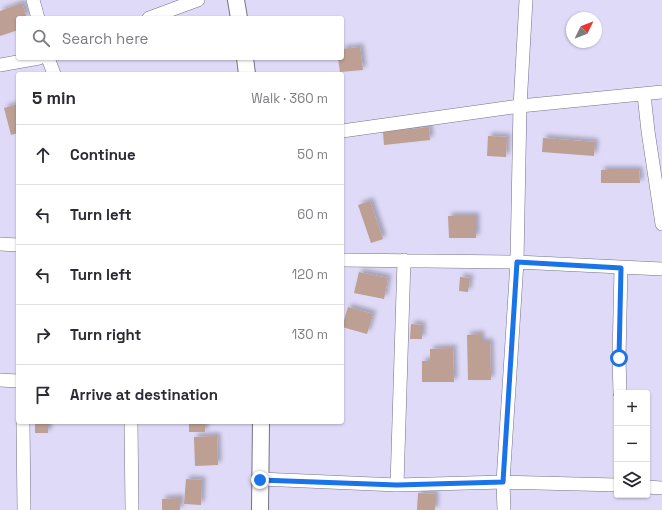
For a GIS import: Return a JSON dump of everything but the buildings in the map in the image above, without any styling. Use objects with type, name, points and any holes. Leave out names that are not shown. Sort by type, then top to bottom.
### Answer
[{"type":"street","points":[[33,0],[37,16]]},
{"type":"street","points":[[154,16],[198,0]]},
{"type":"street","points":[[236,0],[239,16]]},
{"type":"street","points":[[504,510],[503,482],[517,262],[520,106],[526,0]]},
{"type":"street","points":[[0,65],[27,60]]},
{"type":"street","points":[[49,60],[53,72]]},
{"type":"street","points":[[245,60],[247,72]]},
{"type":"street","points":[[344,131],[520,106],[662,92]]},
{"type":"street","points":[[644,94],[648,131],[660,197],[662,224]]},
{"type":"street","points":[[0,244],[16,245]]},
{"type":"street","points":[[344,260],[517,262],[662,269]]},
{"type":"street","points":[[397,485],[404,260]]},
{"type":"street","points":[[620,390],[621,268]]},
{"type":"street","points":[[0,380],[16,381]]},
{"type":"street","points":[[23,424],[24,510]]},
{"type":"street","points":[[131,424],[132,510]]},
{"type":"street","points":[[260,510],[261,424]]},
{"type":"street","points":[[260,480],[397,485],[503,482],[614,485]]},
{"type":"street","points":[[650,487],[662,488]]},
{"type":"route","points":[[260,480],[397,485],[503,482],[517,262],[621,268],[619,358]]}]
